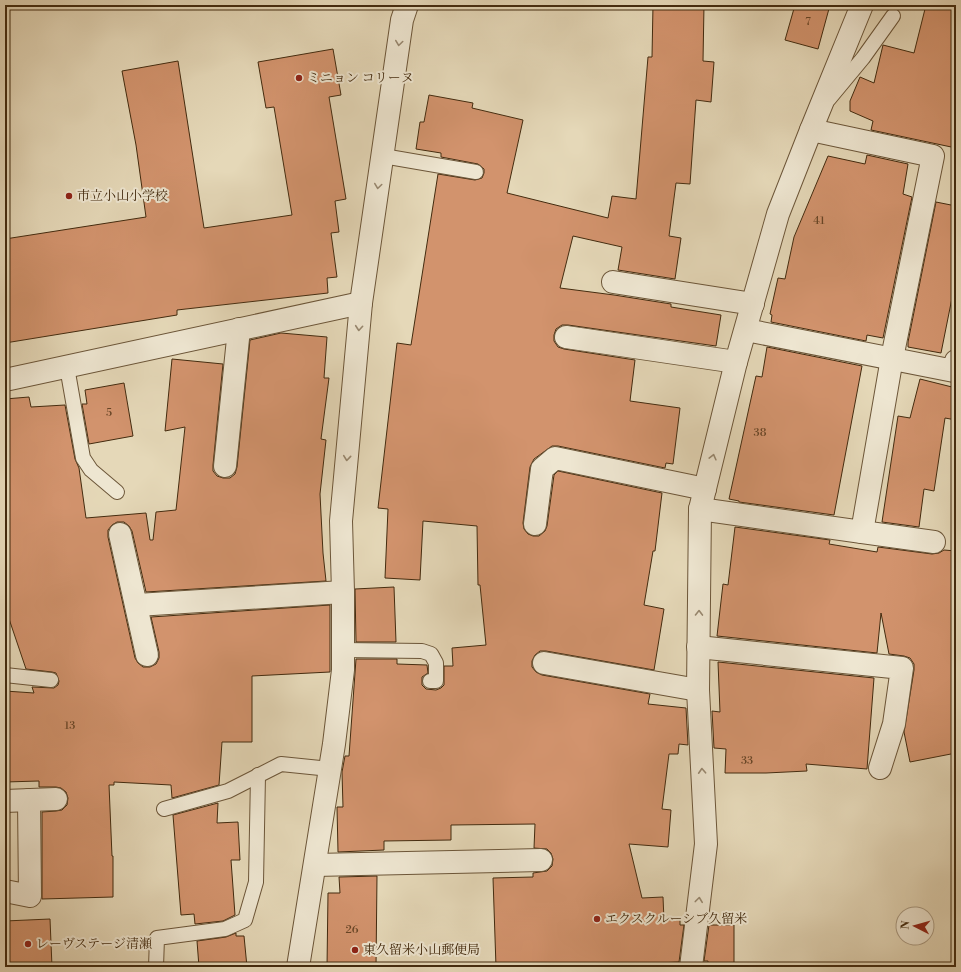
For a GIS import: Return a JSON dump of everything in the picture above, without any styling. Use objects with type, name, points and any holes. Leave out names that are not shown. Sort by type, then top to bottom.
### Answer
[{"type":"street","points":[[298,967],[334,744],[343,670],[341,521],[362,303],[402,20],[407,5]]},
{"type":"street","points":[[691,967],[706,844],[698,690],[702,499],[736,362],[778,214],[814,121],[862,5]]},
{"type":"street","points":[[814,121],[933,156],[892,358],[862,532]]},
{"type":"street","points":[[613,282],[753,304]]},
{"type":"street","points":[[5,380],[362,303]]},
{"type":"street","points":[[225,466],[239,329]]},
{"type":"street","points":[[746,330],[892,358],[955,368]]},
{"type":"street","points":[[566,337],[736,362]]},
{"type":"street","points":[[535,524],[542,469],[555,458],[702,499],[862,532],[934,542]]},
{"type":"street","points":[[120,534],[147,655]]},
{"type":"street","points":[[137,605],[343,592]]},
{"type":"street","points":[[698,647],[902,668],[894,724],[880,768]]},
{"type":"street","points":[[544,662],[698,690]]},
{"type":"street","points":[[5,801],[56,799]]},
{"type":"street","points":[[5,891],[30,896],[29,800]]},
{"type":"street","points":[[315,865],[541,860]]},
{"type":"lane","points":[[814,121],[863,58],[893,16]]},
{"type":"lane","points":[[383,156],[476,172]]},
{"type":"lane","points":[[67,367],[83,458],[91,470],[117,492]]},
{"type":"lane","points":[[343,650],[422,651],[431,654],[436,663],[436,681],[430,681]]},
{"type":"lane","points":[[5,675],[51,680]]},
{"type":"lane","points":[[164,809],[228,791],[281,764],[330,769]]},
{"type":"lane","points":[[156,967],[157,938],[225,929],[245,920],[256,882],[258,775]]},
{"type":"building","points":[[653,5],[704,5],[703,61],[714,62],[711,102],[696,100],[690,184],[676,183],[669,236],[681,238],[675,279],[618,270],[622,247],[573,236],[560,288],[671,304],[671,307],[721,315],[716,346],[568,325],[562,325],[556,329],[554,341],[558,347],[635,360],[630,401],[680,408],[673,464],[666,463],[665,468],[552,446],[534,459],[530,467],[523,523],[524,529],[528,534],[533,536],[539,536],[545,531],[554,475],[558,471],[662,493],[655,551],[653,551],[644,605],[664,609],[654,670],[546,651],[540,651],[535,655],[532,661],[532,667],[536,672],[542,675],[650,694],[648,704],[686,708],[688,745],[679,744],[678,754],[669,754],[662,809],[671,810],[668,847],[629,844],[642,898],[663,897],[664,920],[680,919],[680,925],[684,925],[679,962],[636,964],[616,967],[496,967],[493,878],[533,877],[533,873],[547,871],[552,866],[553,859],[551,853],[547,849],[534,848],[535,824],[451,825],[451,840],[384,841],[384,850],[338,852],[337,807],[343,807],[342,772],[345,756],[349,756],[356,659],[397,659],[397,664],[427,665],[428,673],[422,677],[422,685],[426,689],[436,690],[444,685],[444,666],[453,666],[452,648],[486,645],[480,585],[478,585],[477,526],[423,521],[420,580],[385,578],[388,509],[378,508],[397,343],[411,345],[438,174],[475,180],[482,178],[484,173],[484,169],[478,164],[441,157],[441,153],[416,149],[420,122],[424,122],[429,95],[473,103],[472,108],[523,120],[507,193],[608,218],[612,196],[636,199],[648,57],[652,57]]},
{"type":"building","points":[[795,5],[830,5],[818,49],[785,40]]},
{"type":"building","points":[[926,5],[956,5],[956,148],[871,130],[873,121],[850,111],[850,101],[860,77],[874,83],[883,45],[914,53]]},
{"type":"building","points":[[333,49],[341,95],[329,97],[346,199],[335,201],[339,232],[331,233],[337,277],[327,278],[328,293],[177,310],[177,315],[5,343],[5,239],[146,217],[136,145],[122,71],[178,61],[204,228],[292,215],[274,107],[266,108],[258,62]]},
{"type":"building","points":[[867,155],[908,164],[903,194],[912,197],[883,338],[867,335],[866,341],[771,322],[772,315],[770,314],[778,278],[785,279],[794,237],[828,156],[865,164]]},
{"type":"building","points":[[936,202],[956,206],[956,293],[953,293],[941,353],[908,347]]},
{"type":"building","points":[[281,333],[327,337],[324,378],[329,378],[321,439],[326,440],[320,494],[326,581],[146,592],[132,531],[129,526],[124,522],[117,522],[108,530],[108,537],[135,658],[143,667],[150,667],[156,664],[159,658],[151,617],[330,605],[330,672],[252,676],[252,742],[222,742],[219,785],[172,798],[171,785],[114,782],[114,785],[109,785],[113,856],[113,897],[42,899],[42,812],[62,810],[67,805],[68,798],[66,792],[61,788],[39,787],[39,781],[5,782],[5,691],[34,693],[32,687],[54,688],[58,685],[59,681],[56,673],[26,669],[5,607],[5,399],[29,397],[31,407],[65,405],[75,459],[79,468],[86,518],[146,513],[150,540],[153,540],[156,512],[176,510],[185,427],[165,431],[172,359],[223,364],[213,471],[217,476],[230,478],[235,474],[237,467],[250,340]]},
{"type":"building","points":[[767,347],[862,366],[834,515],[739,502],[729,499],[756,376],[762,377]]},
{"type":"building","points":[[920,379],[956,388],[956,420],[945,418],[934,491],[924,489],[919,527],[882,522],[898,416],[910,418]]},
{"type":"building","points":[[124,383],[133,436],[89,444],[82,404],[87,404],[85,390]]},
{"type":"building","points":[[735,527],[830,540],[829,544],[877,552],[878,547],[932,554],[939,553],[944,550],[956,551],[956,753],[910,762],[904,732],[914,664],[910,658],[889,654],[881,613],[877,653],[717,636],[723,584],[728,585]]},
{"type":"building","points":[[394,587],[396,642],[356,642],[355,589]]},
{"type":"building","points":[[718,662],[874,678],[867,769],[806,764],[807,771],[725,773],[726,749],[714,748],[712,711],[720,712]]},
{"type":"building","points":[[218,803],[217,823],[238,822],[240,860],[231,860],[235,915],[223,921],[195,924],[194,914],[181,915],[173,815]]},
{"type":"building","points":[[377,876],[376,967],[327,967],[328,893],[340,893],[339,877]]},
{"type":"building","name":"レーヴステージ清瀬","points":[[50,919],[52,967],[5,967],[5,921]]},
{"type":"building","points":[[709,925],[734,925],[734,967],[708,967],[708,961],[704,961]]},
{"type":"building","points":[[236,933],[236,936],[244,936],[247,967],[199,967],[197,941],[226,937]]},
{"type":"place","name":"ミニョン コリーヌ","points":[[299,78]]},
{"type":"place","name":"市立小山小学校","points":[[69,196]]},
{"type":"place","name":"エクスクルーシブ久留米","points":[[597,919]]},
{"type":"place","name":"レーヴステージ清瀬","points":[[28,944]]},
{"type":"place","name":"東久留米小山郵便局","points":[[355,950]]}]
